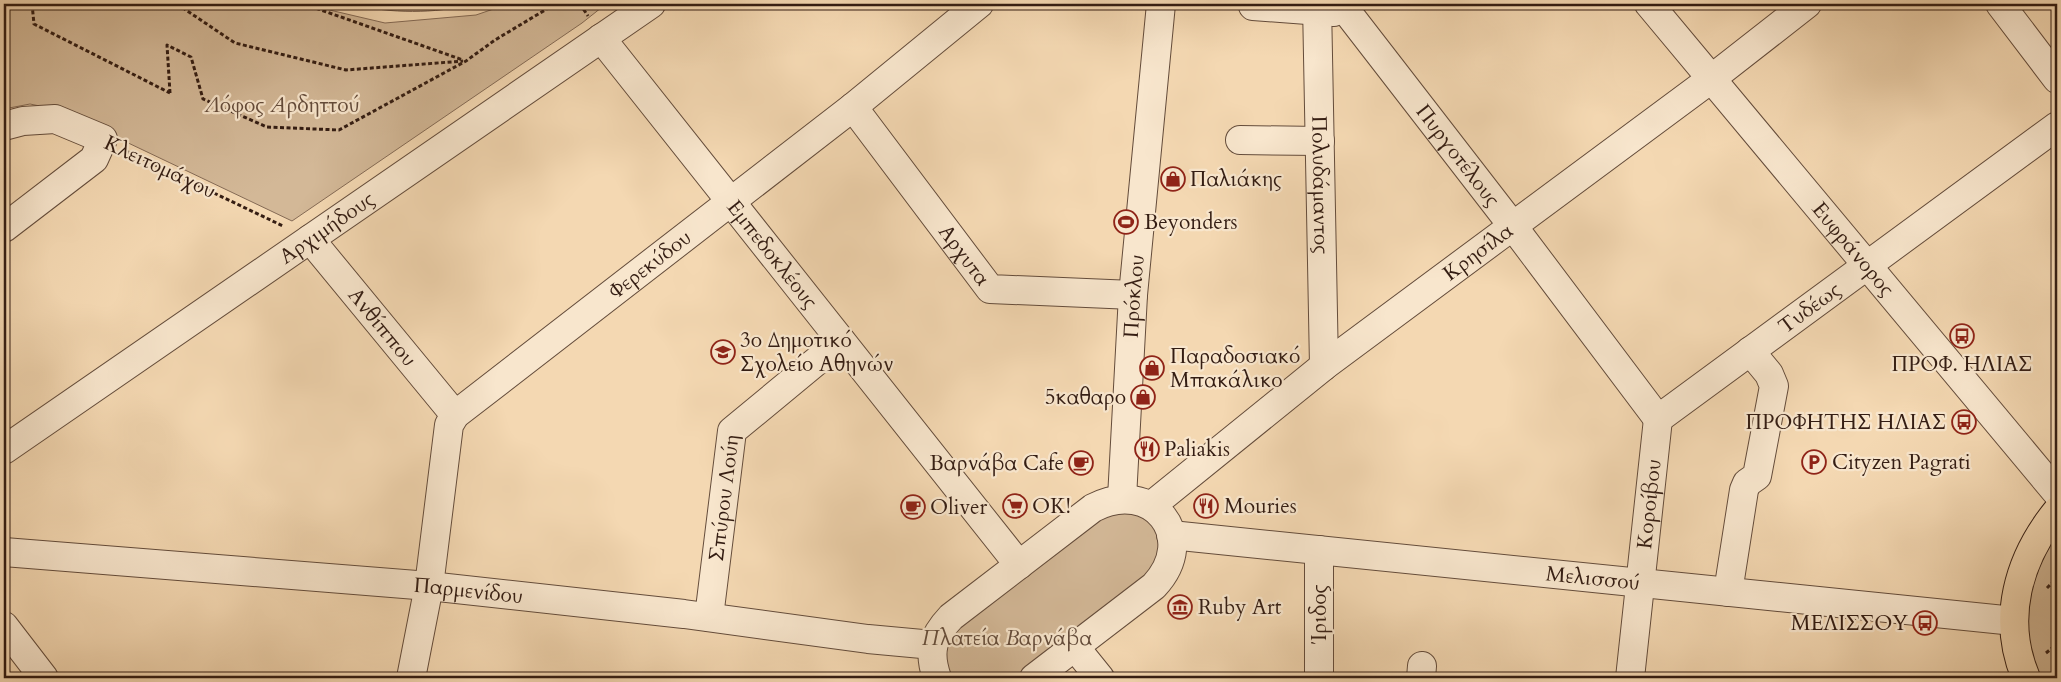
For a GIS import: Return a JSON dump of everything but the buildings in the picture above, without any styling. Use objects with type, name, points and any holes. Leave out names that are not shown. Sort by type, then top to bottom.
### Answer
[{"type":"main road","points":[[2026,678],[2017,650],[2014,621],[2015,602],[2021,573],[2039,533],[2057,511]]},
{"type":"street","name":"Αρχιμήδους","points":[[4,450],[651,4]]},
{"type":"street","name":"Φερεκύδου","points":[[455,415],[730,200],[853,107],[979,4]]},
{"type":"street","name":"Πρόκλου","points":[[1122,498],[1133,295],[1161,4]]},
{"type":"street","name":"Ευφράνορος","points":[[1649,4],[2057,494]]},
{"type":"street","name":"Κρησίλα","points":[[1152,506],[1324,366],[1711,79],[1807,4]]},
{"type":"street","points":[[2000,4],[2057,79]]},
{"type":"street","points":[[1253,6],[1354,8]]},
{"type":"street","name":"Πολυδάμαντος","points":[[1317,7],[1324,366]]},
{"type":"street","name":"Πυργοτέλους","points":[[1354,8],[1512,225],[1658,419]]},
{"type":"street","name":"Εμπεδοκλέους","points":[[601,38],[1019,565]]},
{"type":"street","name":"Αρχυτα","points":[[853,107],[990,289],[1133,295]]},
{"type":"street","name":"Κλειτομάχου","points":[[4,126],[23,121],[55,120],[103,140]]},
{"type":"street","name":"Τυδέως","points":[[1658,419],[2057,126]]},
{"type":"street","points":[[4,228],[94,159],[103,140]]},
{"type":"street","points":[[1240,140],[1320,141]]},
{"type":"street","name":"Ανθίππου","points":[[310,239],[455,415]]},
{"type":"street","name":"Σπύρου Λούη","points":[[709,617],[732,431],[842,341]]},
{"type":"street","points":[[1728,592],[1744,490],[1747,483],[1764,478],[1780,394],[1769,374],[1750,351]]},
{"type":"street","points":[[411,678],[428,586],[450,425],[455,415]]},
{"type":"street","name":"Κοροίβου","points":[[1630,678],[1658,419]]},
{"type":"street","points":[[937,678],[932,663],[933,646],[939,630],[951,617],[1093,508],[1107,500],[1122,498],[1138,500],[1152,506],[1163,517],[1171,535],[1173,546],[1171,561],[1165,575],[1154,586],[1034,678]]},
{"type":"street","name":"Μελισσού","points":[[1171,535],[2014,621]]},
{"type":"street","name":"Ίριδος","points":[[1319,550],[1319,678]]},
{"type":"street","name":"Παρμενίδου","points":[[4,552],[428,586],[709,617],[933,646]]},
{"type":"street","points":[[4,626],[44,678]]},
{"type":"street","points":[[1075,647],[1100,678]]},
{"type":"path","points":[[32,4],[34,24],[170,93],[167,45],[191,57],[203,99],[267,127],[339,130],[466,61],[495,40],[555,4]]},
{"type":"path","points":[[177,4],[236,43],[346,70],[466,61]]},
{"type":"path","points":[[304,4],[466,61]]},
{"type":"path","points":[[368,4],[404,8],[456,4]]},
{"type":"path","name":"Κλειτομάχου","points":[[103,140],[310,239]]},
{"type":"green space","name":"Λόφος Αρδηττού","points":[[4,4],[304,4],[385,23],[476,15],[508,4],[606,4],[582,23],[292,221],[59,110],[30,104],[4,109]]},
{"type":"green space","points":[[353,4],[473,4],[443,10],[413,12],[383,10]]},
{"type":"green space","name":"Πλατεία Βαρνάβα","points":[[1113,511],[1140,513],[1159,532],[1162,559],[1136,587],[1020,678],[950,678],[947,673],[944,656],[951,634],[1101,517]]},
{"type":"green space","points":[[2057,511],[2057,678],[2026,678],[2014,621]]},
{"type":"place","name":"Παλιάκης","points":[[1173,179]]},
{"type":"place","name":"Beyonders","points":[[1126,222]]},
{"type":"place","name":"ΠΡΟΦ. ΗΛΙΑΣ","points":[[1962,336]]},
{"type":"place","name":"3ο Δημοτικό Σχολείο Αθηνών","points":[[723,352]]},
{"type":"place","name":"Παραδοσιακό Μπακάλικο","points":[[1152,368]]},
{"type":"place","name":"5καθαρο","points":[[1143,397]]},
{"type":"place","name":"ΠΡΟΦΗΤΗΣ ΗΛΙΑΣ","points":[[1964,422]]},
{"type":"place","name":"Paliakis","points":[[1147,449]]},
{"type":"place","name":"Cityzen Pagrati","points":[[1814,462]]},
{"type":"place","name":"Βαρνάβα Cafe","points":[[1081,463]]},
{"type":"place","name":"OK!","points":[[1015,506]]},
{"type":"place","name":"Mouries","points":[[1206,506]]},
{"type":"place","name":"Oliver","points":[[913,507]]},
{"type":"place","name":"Ruby Art","points":[[1180,607]]},
{"type":"place","name":"ΜΕΛΙΣΣΟΥ","points":[[1925,623]]}]
